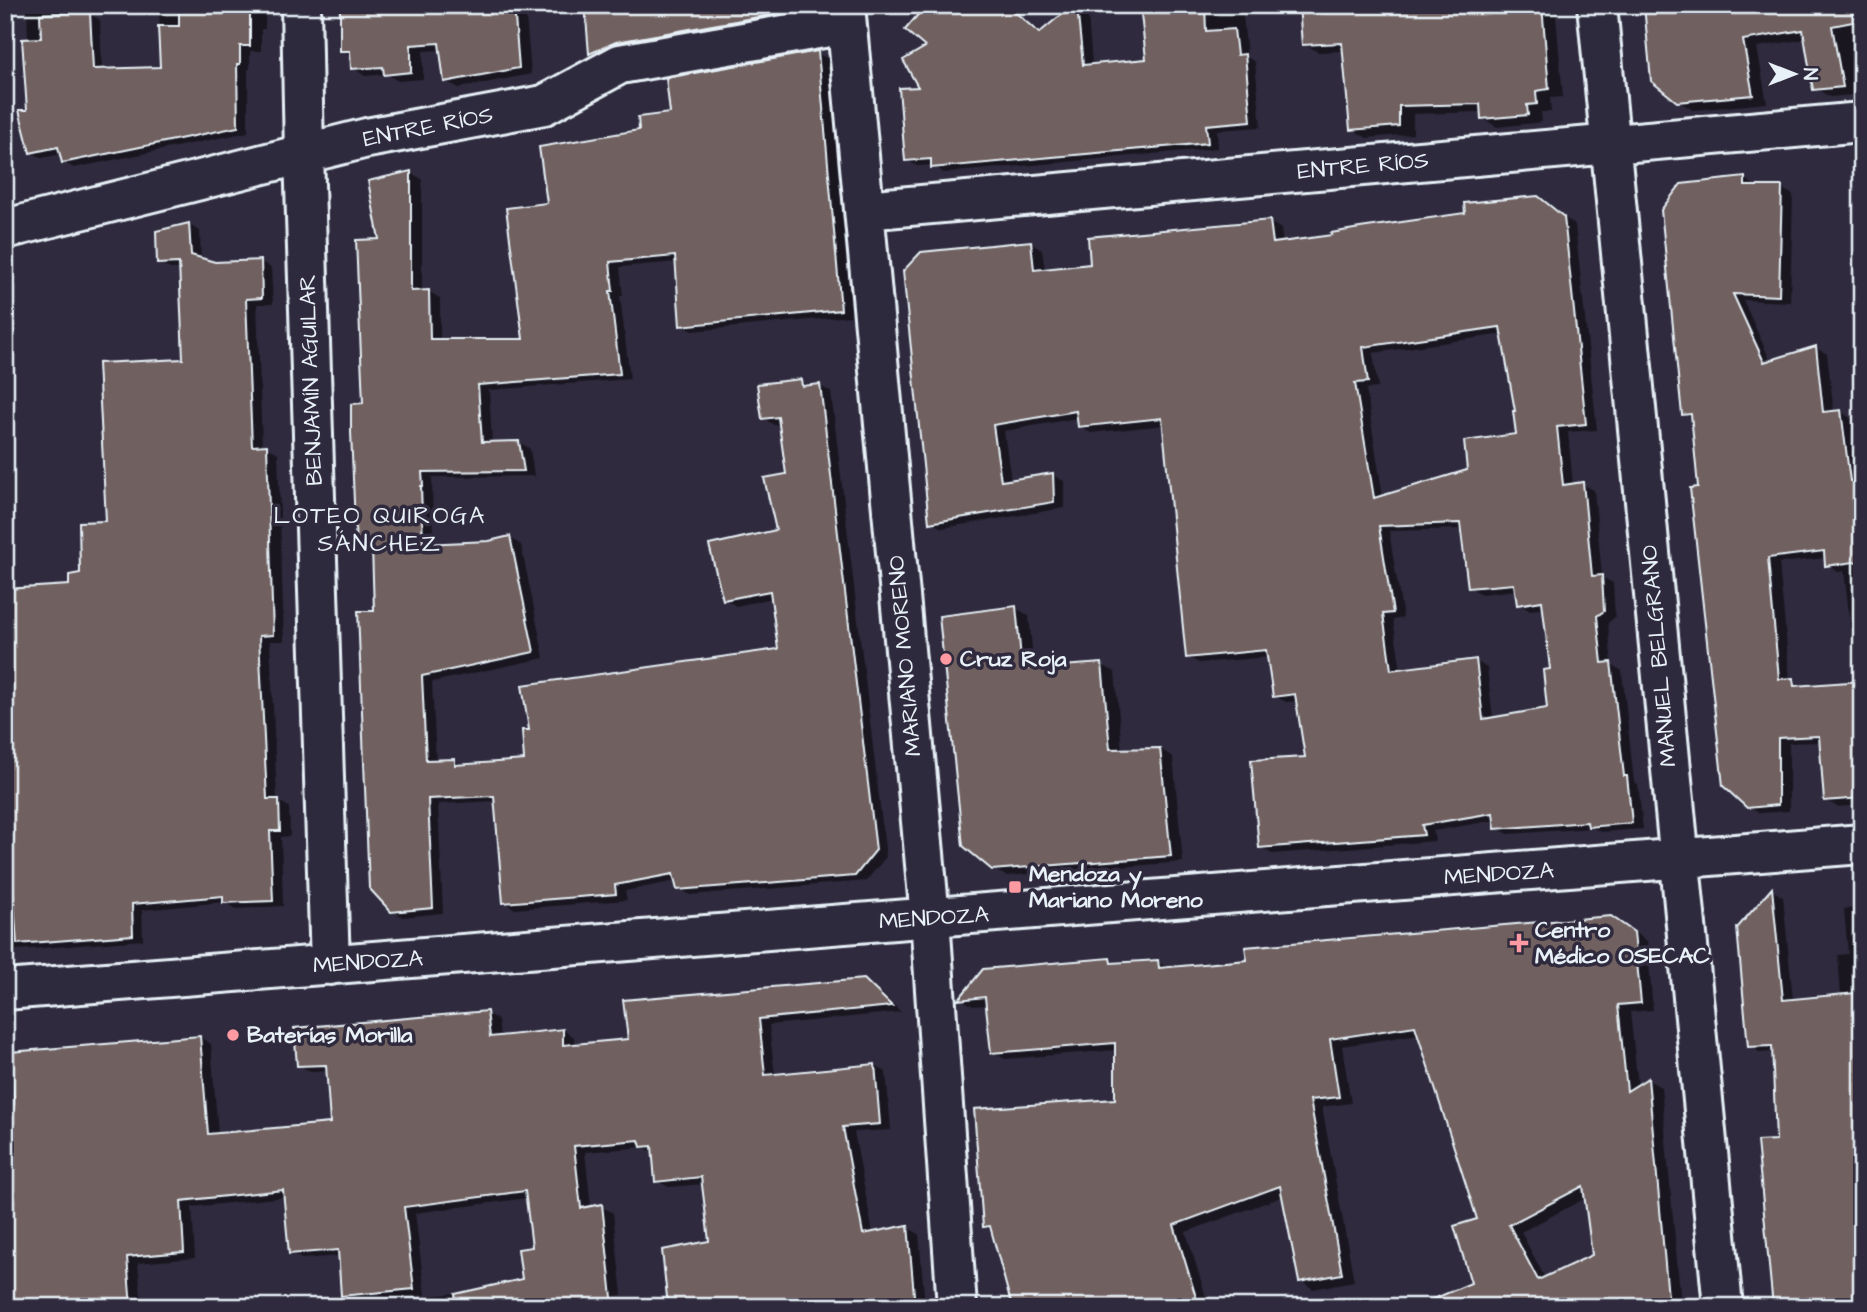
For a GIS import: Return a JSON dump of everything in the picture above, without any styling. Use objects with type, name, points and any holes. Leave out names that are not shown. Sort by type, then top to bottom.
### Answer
[{"type":"street","name":"BENJAMÍN AGUILAR","points":[[301,5],[330,965]]},
{"type":"street","name":"MANUEL BELGRANO","points":[[1597,5],[1723,1307]]},
{"type":"street","name":"ENTRE RÍOS","points":[[5,229],[367,138],[544,105],[620,64],[846,15]]},
{"type":"street","name":"MARIANO MORENO","points":[[846,15],[930,918],[957,1307]]},
{"type":"street","name":"ENTRE RÍOS","points":[[864,210],[1862,122]]},
{"type":"street","name":"MENDOZA","points":[[5,990],[1862,845]]},
{"type":"building","points":[[179,5],[250,5],[250,46],[240,46],[240,64],[237,64],[238,127],[62,163],[58,147],[30,153],[19,110],[27,110],[22,39],[41,38],[40,14],[90,12],[93,69],[160,67],[158,26],[179,26]]},
{"type":"building","points":[[340,5],[514,5],[519,68],[444,82],[439,43],[411,45],[411,72],[384,75],[383,67],[351,69],[350,51],[340,51]]},
{"type":"building","points":[[585,5],[779,5],[775,14],[616,42],[589,54]]},
{"type":"building","points":[[926,5],[1007,5],[1039,33],[1077,6],[1083,65],[1146,59],[1140,5],[1205,5],[1206,31],[1234,29],[1237,55],[1245,54],[1251,121],[1206,125],[1208,143],[931,168],[931,159],[905,161],[899,88],[918,87],[903,60],[925,47],[905,30]]},
{"type":"building","points":[[1299,5],[1542,5],[1549,89],[1536,91],[1537,104],[1527,105],[1528,115],[1481,119],[1480,104],[1399,106],[1399,126],[1350,130],[1342,43],[1302,45]]},
{"type":"building","points":[[1644,5],[1852,5],[1853,22],[1832,26],[1843,87],[1813,90],[1803,30],[1743,40],[1753,95],[1677,102],[1651,81]]},
{"type":"building","points":[[818,51],[841,310],[680,326],[675,256],[610,262],[613,291],[610,291],[620,374],[478,385],[482,442],[519,441],[524,471],[422,472],[423,544],[489,541],[510,536],[534,652],[422,676],[426,760],[455,759],[455,765],[524,760],[522,730],[529,730],[522,685],[778,649],[770,591],[723,600],[709,545],[776,530],[764,478],[786,474],[778,417],[762,419],[757,384],[801,379],[802,386],[820,384],[876,850],[855,876],[677,890],[673,874],[615,885],[616,894],[503,903],[494,796],[428,799],[433,908],[391,912],[369,888],[358,611],[374,611],[372,547],[356,548],[351,432],[351,404],[363,403],[356,240],[379,239],[368,181],[411,171],[411,291],[429,290],[430,339],[523,339],[506,208],[547,203],[539,147],[639,130],[638,117],[670,113],[666,78]]},
{"type":"building","points":[[1745,177],[1745,186],[1782,186],[1779,296],[1733,294],[1764,362],[1816,346],[1823,412],[1841,410],[1850,481],[1855,481],[1862,534],[1862,561],[1825,566],[1824,551],[1768,558],[1779,679],[1793,678],[1794,686],[1862,681],[1862,798],[1824,801],[1819,736],[1778,738],[1778,805],[1747,808],[1723,786],[1690,488],[1698,487],[1691,414],[1682,415],[1661,210],[1681,184]]},
{"type":"building","points":[[1538,196],[1564,217],[1586,424],[1557,427],[1563,485],[1583,482],[1592,576],[1602,575],[1604,611],[1597,616],[1602,663],[1611,662],[1632,823],[1588,827],[1587,822],[1495,829],[1493,813],[1422,825],[1424,835],[1259,848],[1251,760],[1305,757],[1295,694],[1273,697],[1266,650],[1186,658],[1162,418],[1078,427],[1076,411],[993,425],[1001,481],[1053,473],[1054,502],[929,523],[903,271],[921,252],[1031,241],[1034,270],[1090,264],[1088,237],[1270,220],[1273,243],[1465,213],[1464,203]],"holes":[[[1500,327],[1515,411],[1516,434],[1464,441],[1467,470],[1374,498],[1355,383],[1368,382],[1363,347]],[[1460,523],[1468,588],[1514,584],[1517,605],[1542,601],[1550,669],[1543,670],[1547,708],[1483,719],[1476,659],[1391,670],[1383,614],[1393,613],[1379,526]]]},
{"type":"building","points":[[189,223],[191,255],[215,262],[261,260],[262,298],[246,299],[252,446],[267,445],[273,635],[259,636],[267,799],[279,799],[280,831],[270,831],[273,901],[223,903],[223,896],[132,904],[133,935],[17,944],[5,807],[5,589],[69,585],[69,575],[80,573],[79,522],[106,521],[98,363],[183,359],[179,263],[157,264],[156,231]]},
{"type":"building","points":[[1016,606],[1022,669],[1102,663],[1110,749],[1160,748],[1171,856],[992,870],[963,846],[939,616]]},
{"type":"building","points":[[1772,888],[1783,1000],[1855,993],[1862,1115],[1862,1307],[1773,1307],[1757,1141],[1776,1140],[1772,1046],[1748,1047],[1737,928]]},
{"type":"building","points":[[1611,916],[1634,932],[1641,1003],[1618,1005],[1627,1091],[1648,1078],[1668,1297],[1660,1298],[1660,1307],[1415,1307],[1471,1283],[1454,1226],[1477,1219],[1415,1026],[1330,1039],[1339,1097],[1310,1100],[1342,1274],[1299,1282],[1280,1186],[1174,1225],[1199,1307],[1012,1307],[990,1226],[983,1227],[974,1109],[1115,1099],[1115,1043],[991,1053],[985,997],[958,1000],[983,969],[1110,958],[1111,963],[1158,960],[1159,968],[1247,960],[1245,947]],"holes":[[[1583,1186],[1592,1255],[1538,1280],[1509,1225]]]},
{"type":"building","points":[[864,979],[892,1006],[759,1019],[765,1075],[875,1064],[880,1124],[843,1127],[863,1234],[908,1225],[915,1307],[668,1307],[662,1250],[709,1241],[701,1177],[655,1182],[652,1146],[641,1147],[639,1140],[574,1146],[581,1208],[602,1204],[613,1307],[457,1307],[455,1294],[522,1279],[518,1249],[532,1247],[525,1191],[404,1207],[414,1289],[341,1296],[338,1250],[289,1254],[283,1190],[181,1201],[184,1252],[127,1257],[131,1307],[5,1307],[5,1105],[14,1104],[10,1052],[200,1036],[208,1134],[330,1123],[326,1065],[297,1066],[294,1028],[487,1011],[490,1037],[563,1029],[563,1045],[628,1039],[623,1000]]},
{"type":"place","name":"Cruz Roja","points":[[946,659]]},
{"type":"place","name":"Mendoza y Mariano Moreno","points":[[1015,887]]},
{"type":"place","name":"Centro Médico OSECAC","points":[[1519,943]]},
{"type":"place","name":"Baterías Morilla","points":[[233,1035]]},
{"type":"district","name":"LOTEO QUIROGA SÁNCHEZ","points":[[380,530]]}]
